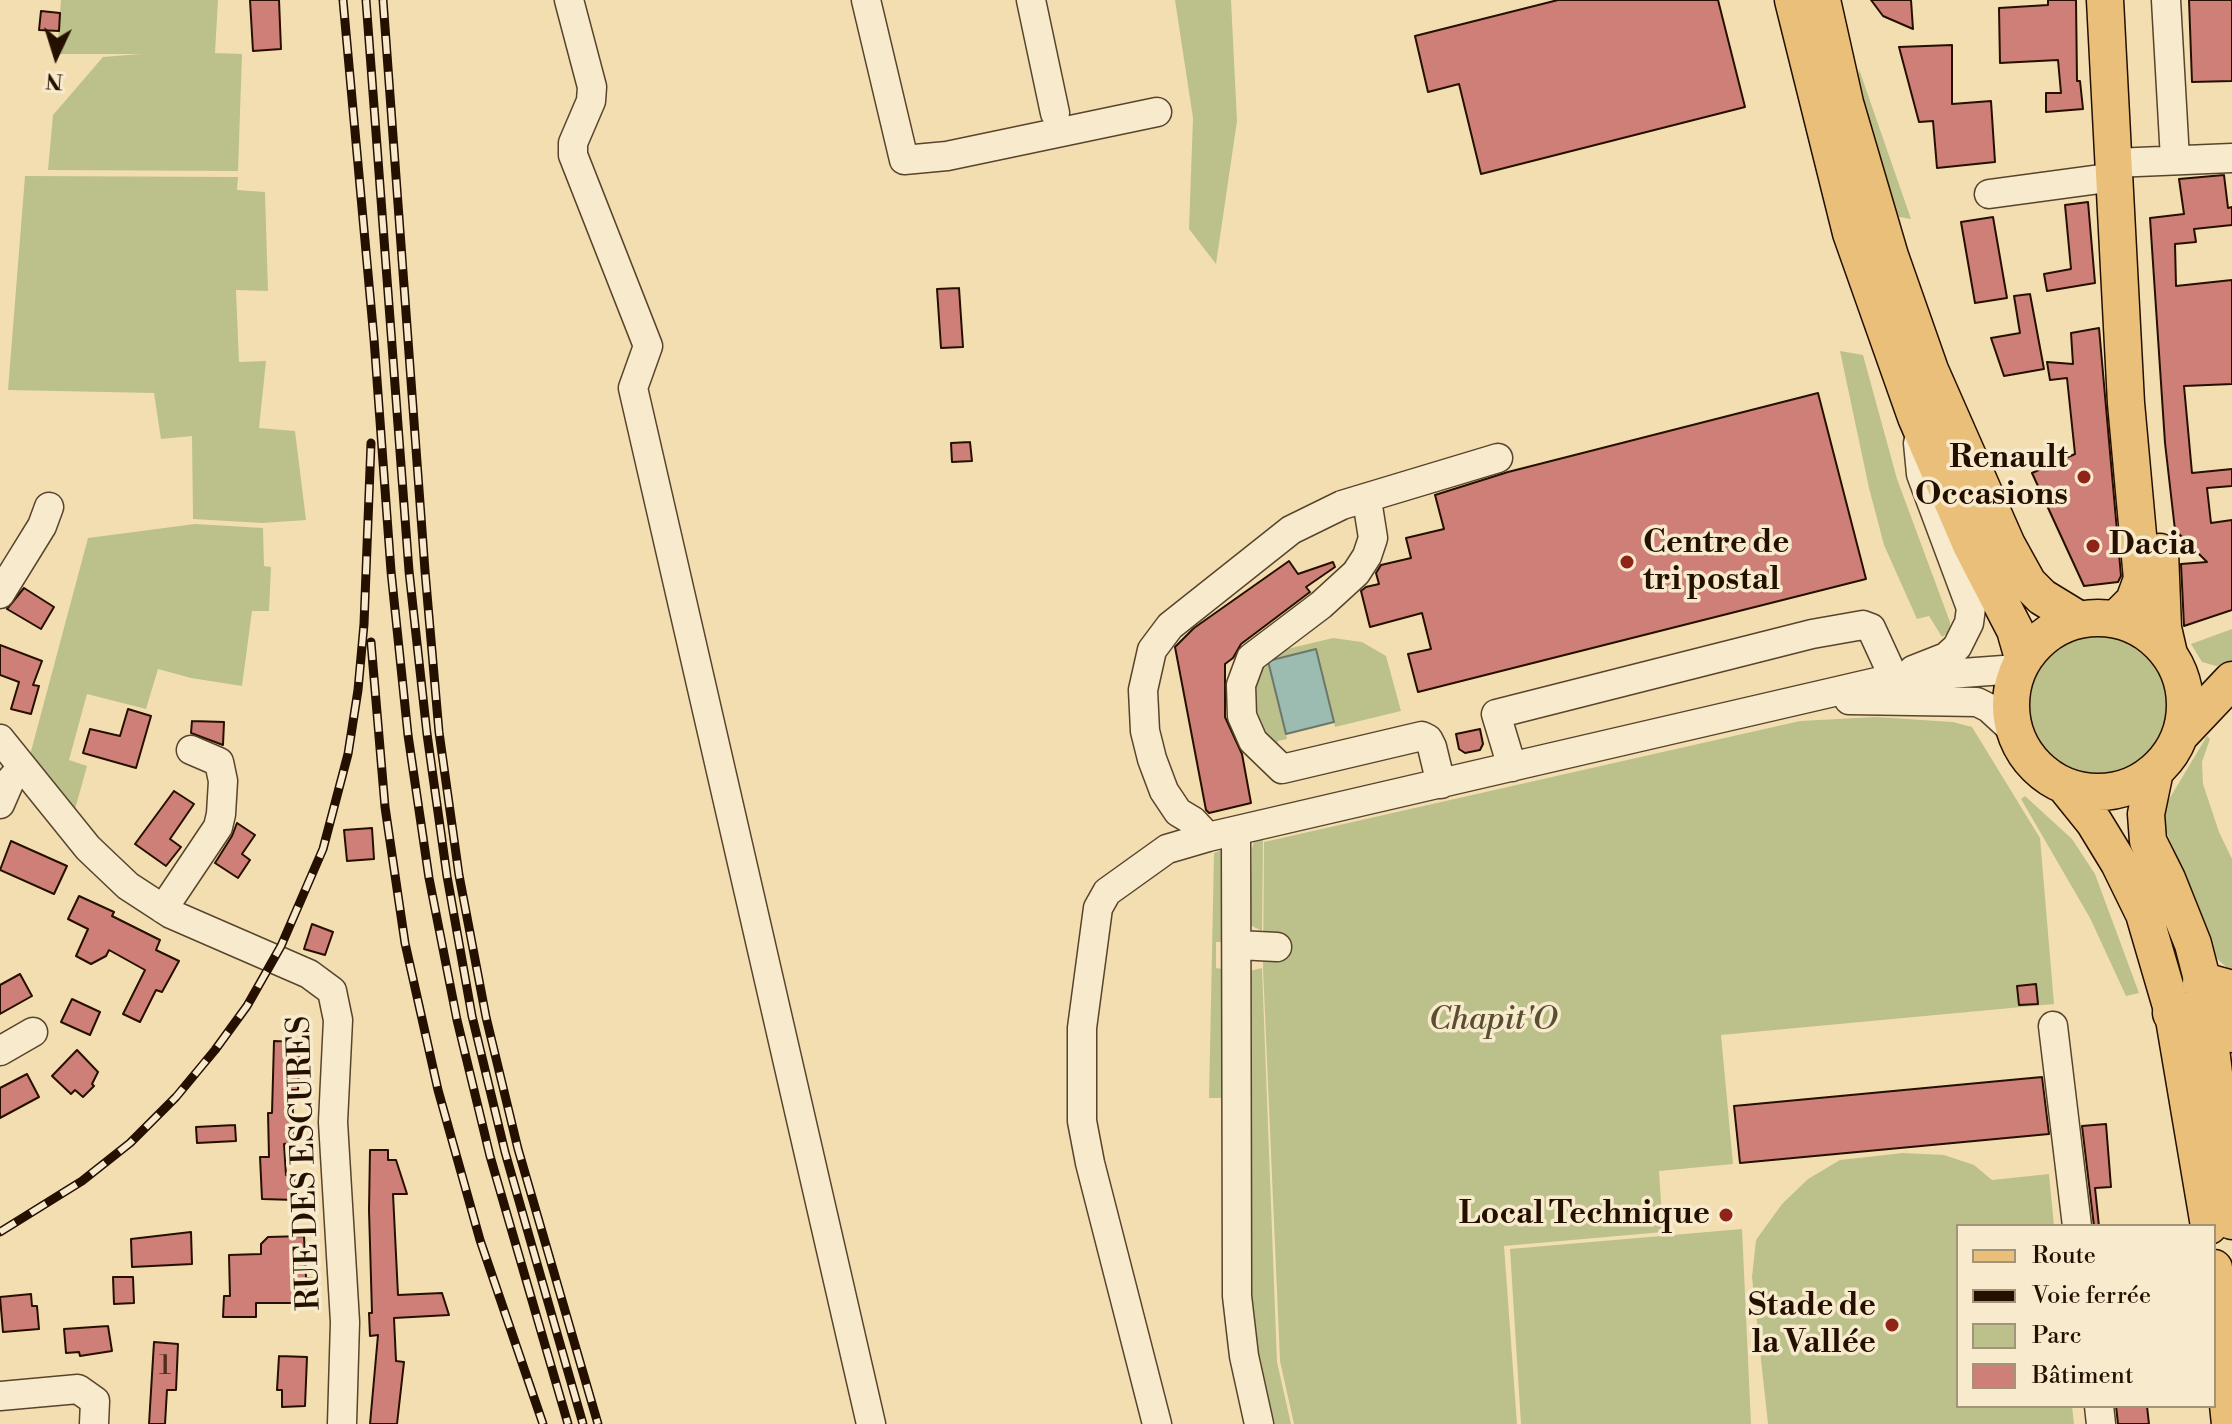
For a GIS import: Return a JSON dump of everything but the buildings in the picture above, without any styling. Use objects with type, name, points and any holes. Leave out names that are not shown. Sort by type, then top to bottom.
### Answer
[{"type":"main road","points":[[1793,0],[1851,233],[1916,417],[1971,545],[2015,630],[2020,664],[2010,700],[2014,731],[2025,754],[2043,773],[2065,786],[2084,791],[2103,792],[2139,782],[2165,761],[2180,735],[2232,680]]},
{"type":"main road","points":[[1822,0],[1845,103],[1890,256],[1930,370],[2007,545],[2028,583],[2042,597],[2078,619]]},
{"type":"main road","points":[[2105,0],[2126,378],[2142,579],[2134,601],[2116,619]]},
{"type":"main road","points":[[2126,378],[2154,484],[2161,555],[2163,628],[2185,710],[2180,735]]},
{"type":"main road","points":[[2020,664],[2046,634],[2078,619],[2116,619],[2137,626],[2154,638],[2174,663],[2219,676],[2232,673]]},
{"type":"main road","points":[[2155,771],[2146,814],[2148,841],[2193,944],[2218,987],[2205,1023],[2209,1224]]},
{"type":"main road","points":[[2065,786],[2094,822],[2119,863],[2205,1023],[2225,1103],[2232,1221]]},
{"type":"main road","points":[[2216,1288],[2230,1424]]},
{"type":"street","points":[[569,0],[592,87],[591,101],[573,143],[573,155],[648,346],[633,388],[871,1424]]},
{"type":"street","points":[[866,0],[904,160],[947,156],[1157,112]]},
{"type":"street","points":[[1031,0],[1055,113]]},
{"type":"street","points":[[2166,0],[2175,159]]},
{"type":"street","points":[[1989,194],[2175,159],[2232,158]]},
{"type":"street","points":[[1157,1424],[1082,1121],[1082,1028],[1098,908],[1107,892],[1167,849],[1208,837],[1812,699],[1894,678],[1946,657],[1957,647],[1969,623],[1971,608],[1921,474],[1916,417]]},
{"type":"street","points":[[1208,837],[1193,821],[1178,812],[1164,791],[1145,731],[1143,690],[1152,650],[1170,626],[1291,530],[1342,505],[1367,500],[1498,458]]},
{"type":"street","points":[[1367,500],[1364,536],[1371,546],[1356,573],[1247,663],[1240,698],[1242,716],[1253,741],[1282,769],[1422,736],[1428,739],[1432,747],[1441,784]]},
{"type":"street","points":[[0,594],[42,526],[49,507]]},
{"type":"street","points":[[1512,767],[1496,714],[1812,634],[1863,625],[1871,628],[1894,678]]},
{"type":"street","points":[[1894,678],[2020,664]]},
{"type":"street","points":[[1812,699],[1977,702],[1989,708],[2014,731]]},
{"type":"street","name":"RUE DES ESCURES","points":[[0,739],[108,869],[128,886],[163,909],[309,974],[332,991],[338,1020],[333,1122],[345,1322],[342,1424]]},
{"type":"street","points":[[163,909],[218,827],[221,814],[223,781],[219,762],[191,750]]},
{"type":"street","points":[[0,804],[10,781],[22,767]]},
{"type":"street","points":[[1236,832],[1237,1296],[1244,1356],[1259,1424]]},
{"type":"street","points":[[1238,945],[1277,947]]},
{"type":"street","points":[[2053,1026],[2077,1224]]},
{"type":"street","points":[[0,1051],[33,1032]]},
{"type":"street","points":[[0,1396],[78,1389],[94,1413]]},
{"type":"green space","points":[[61,0],[218,0],[215,53],[242,54],[238,171],[48,170],[53,115],[103,57],[141,54],[57,54]]},
{"type":"green space","points":[[1175,0],[1231,0],[1237,121],[1216,264],[1189,229],[1193,118]]},
{"type":"green space","points":[[1859,69],[1911,219],[1894,216],[1856,91]]},
{"type":"green space","points":[[25,176],[238,177],[237,190],[265,192],[268,291],[236,290],[239,362],[266,361],[259,428],[295,431],[306,520],[262,523],[193,519],[192,436],[161,439],[154,393],[8,390]]},
{"type":"green space","points":[[1840,351],[1863,355],[1897,479],[1950,622],[1950,631],[1942,637],[1929,616],[1917,619],[1884,545]]},
{"type":"green space","points":[[195,524],[263,528],[264,566],[271,567],[269,611],[252,611],[242,686],[158,669],[146,709],[87,694],[69,760],[87,766],[74,813],[30,755],[88,538]]},
{"type":"green space","points":[[2232,629],[2232,661],[2216,666],[2202,662],[2191,644]]},
{"type":"green space","points":[[2097,633],[2125,638],[2148,654],[2164,677],[2169,705],[2164,733],[2148,756],[2125,772],[2097,777],[2069,772],[2046,756],[2030,733],[2025,705],[2030,677],[2046,654],[2069,638]]},
{"type":"green space","points":[[1333,638],[1362,642],[1386,656],[1401,711],[1335,727],[1316,649],[1268,661],[1287,739],[1278,741],[1277,751],[1250,722],[1252,676],[1266,654]]},
{"type":"green space","name":"Chapit'O","points":[[1876,717],[1953,722],[1972,727],[2040,838],[2054,1004],[1721,1035],[1733,1164],[1659,1171],[1663,1232],[1504,1246],[1517,1424],[1294,1424],[1280,1361],[1263,969],[1264,842],[1800,721]]},
{"type":"green space","points":[[2207,736],[2210,739],[2202,762],[2203,784],[2232,859],[2232,972],[2216,958],[2201,913],[2166,831],[2164,814],[2168,801]]},
{"type":"green space","points":[[2025,796],[2072,839],[2095,874],[2139,993],[2126,996],[2090,918],[2021,799]]},
{"type":"green space","points":[[1263,839],[1262,931],[1250,925],[1252,849],[1254,841]]},
{"type":"green space","points":[[1222,850],[1227,942],[1216,942],[1216,968],[1227,970],[1228,1098],[1209,1098],[1214,853]]},
{"type":"green space","points":[[1262,968],[1277,1362],[1291,1424],[1272,1424],[1253,1341],[1250,1299],[1249,971]]},
{"type":"green space","points":[[1903,1153],[1944,1155],[1974,1165],[1992,1180],[2049,1174],[2054,1224],[1956,1224],[1956,1408],[2072,1408],[2074,1424],[1768,1424],[1752,1277],[1756,1240],[1782,1204],[1808,1179],[1840,1160]]},
{"type":"green space","points":[[1742,1229],[1751,1424],[1521,1424],[1510,1249]]},
{"type":"water","points":[[1316,649],[1334,722],[1286,734],[1268,661]]},
{"type":"railway","points":[[343,0],[374,339],[391,571],[408,735],[429,878],[457,1020],[490,1156],[568,1424]]},
{"type":"railway","points":[[366,0],[409,571],[447,876],[472,1016],[505,1152],[583,1424]]},
{"type":"railway","points":[[383,0],[425,571],[439,732],[459,875],[486,1017],[518,1149],[598,1424]]},
{"type":"railway","points":[[0,1232],[82,1181],[130,1143],[176,1097],[247,1006],[281,946],[323,849],[348,754],[364,624],[371,443]]},
{"type":"railway","points":[[371,642],[385,807],[405,943],[438,1090],[480,1240],[543,1424]]},
{"type":"place","name":"Renault Occasions","points":[[2084,477]]},
{"type":"place","name":"Dacia","points":[[2093,546]]},
{"type":"place","name":"Centre de tri postal","points":[[1627,562]]},
{"type":"place","name":"Local Technique","points":[[1726,1215]]},
{"type":"place","name":"Stade de la Vallée","points":[[1892,1325]]}]
